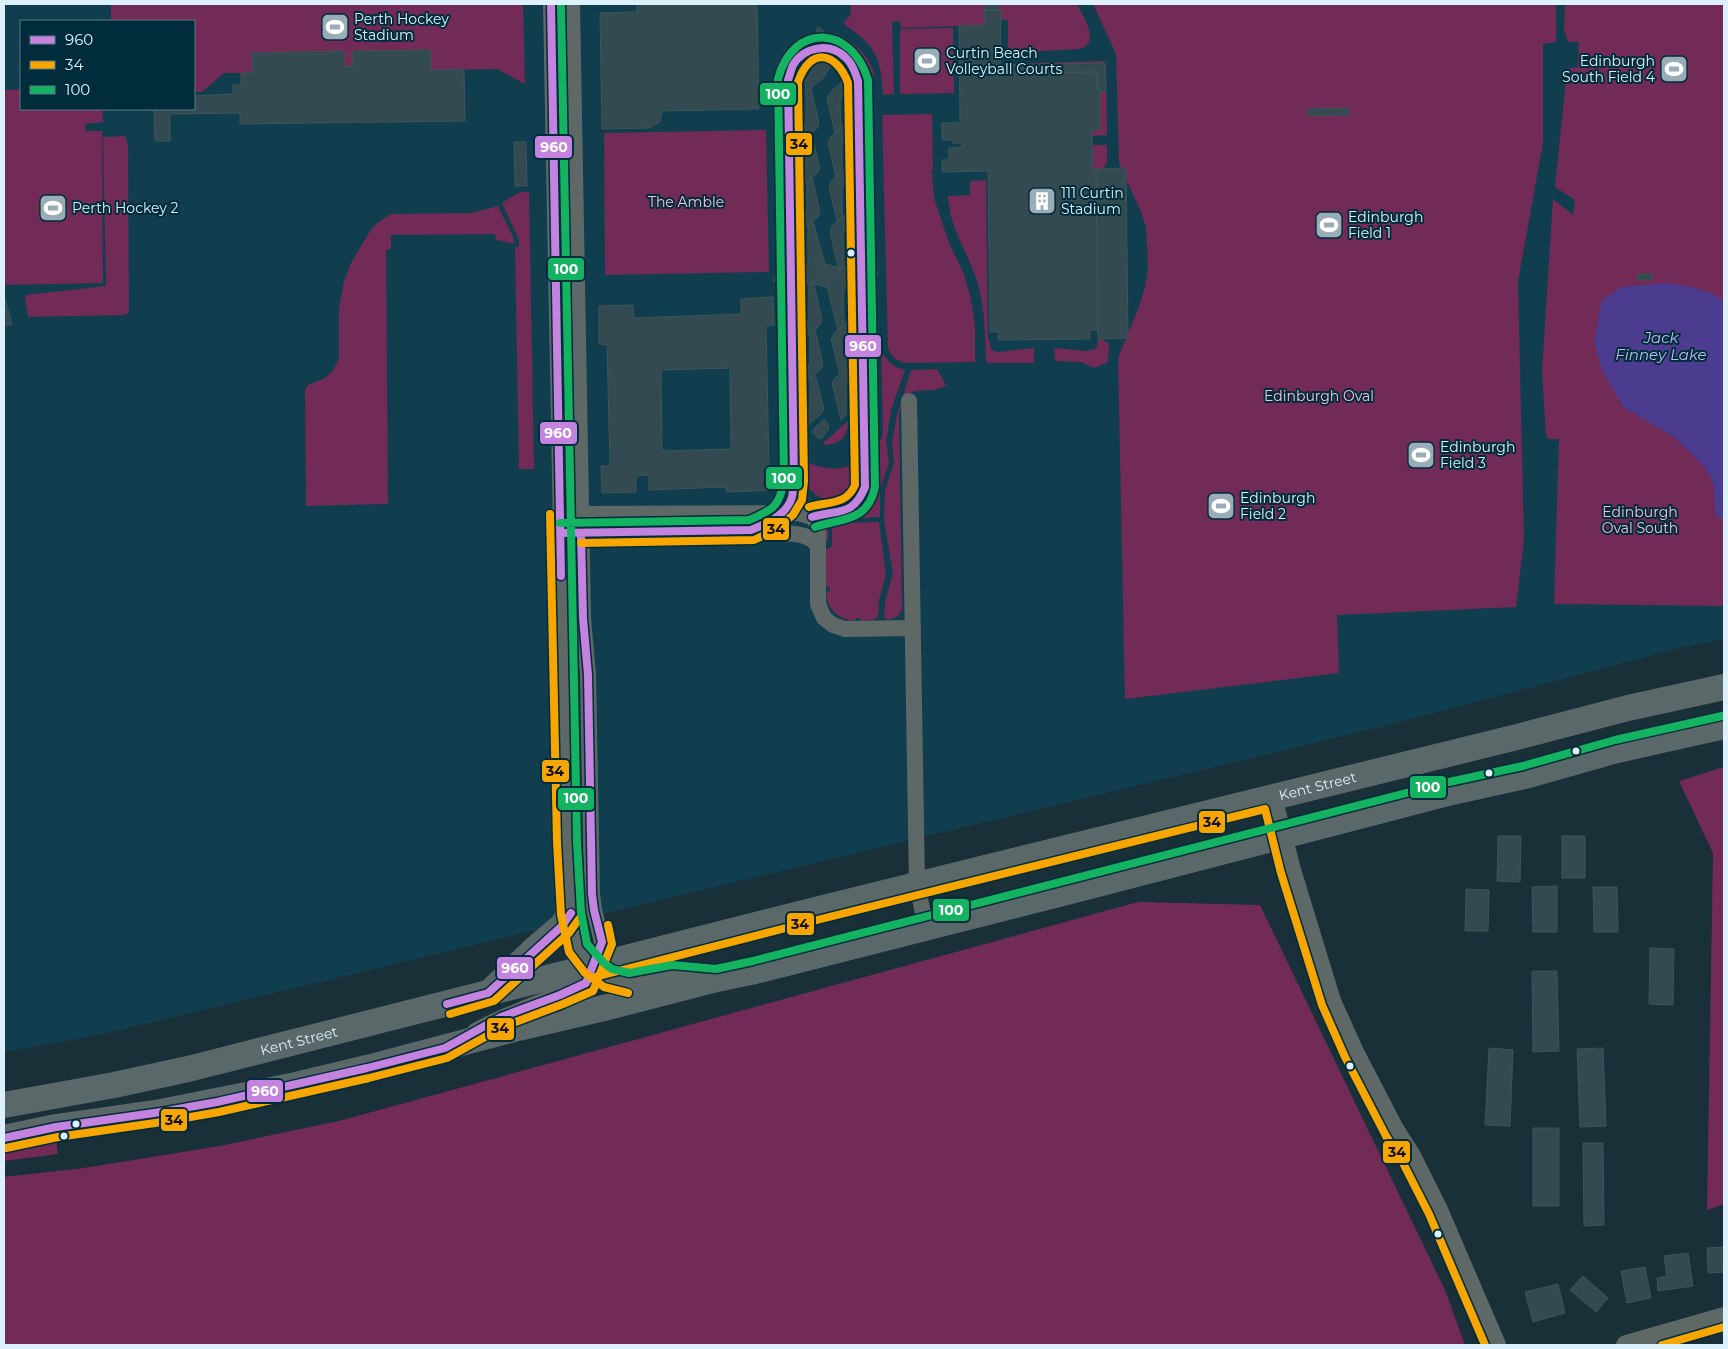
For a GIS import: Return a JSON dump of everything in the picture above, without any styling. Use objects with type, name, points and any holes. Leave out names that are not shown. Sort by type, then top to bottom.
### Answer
[{"type":"main road","name":"Kent Street","points":[[4,1105],[188,1069],[1628,708],[1724,687]]},
{"type":"main road","points":[[4,1138],[56,1126],[161,1112],[217,1102],[358,1070],[1080,889],[1443,794],[1525,776],[1617,750],[1724,726]]},
{"type":"main road","points":[[488,993],[562,926],[571,913]]},
{"type":"street","points":[[551,4],[560,533],[567,842],[571,913],[578,948],[593,967],[608,978],[629,983],[672,975],[717,979]]},
{"type":"street","points":[[445,1048],[501,1017],[586,983],[602,942],[592,894],[588,675],[582,618],[572,4]]},
{"type":"street","points":[[910,401],[917,885],[926,927]]},
{"type":"street","points":[[560,514],[798,513],[812,517],[818,525],[816,543],[818,604],[821,613],[828,622],[845,629],[913,628]]},
{"type":"street","points":[[560,533],[751,530],[761,534],[803,534],[811,537],[816,543]]},
{"type":"street","points":[[1272,797],[1332,1001],[1354,1052],[1411,1156],[1438,1210],[1496,1345]]},
{"type":"street","points":[[1626,1345],[1724,1317]]},
{"type":"shaded area","points":[[4,4],[1724,4],[1724,639],[1687,646],[1381,727],[99,1035],[4,1052]]},
{"type":"green space","points":[[111,4],[523,4],[525,84],[497,69],[431,70],[353,51],[353,66],[344,66],[344,51],[252,53],[252,73],[224,73],[202,92],[195,92],[195,20],[111,20]]},
{"type":"green space","points":[[851,4],[985,4],[985,25],[901,28],[900,21],[892,22],[894,94],[883,95],[881,71],[875,54],[864,40],[845,25],[844,21],[850,16]]},
{"type":"green space","points":[[999,4],[1077,4],[1089,29],[1089,41],[1086,46],[1080,49],[1008,53],[1008,20],[1001,20]]},
{"type":"green space","name":"Edinburgh Oval","points":[[1093,4],[1556,4],[1556,42],[1543,44],[1543,143],[1518,281],[1524,541],[1516,607],[1337,615],[1339,673],[1125,699],[1118,358],[1145,287],[1148,270],[1147,244],[1146,227],[1141,212],[1119,163],[1116,54]]},
{"type":"green space","name":"Edinburgh Oval South","points":[[1565,4],[1724,4],[1724,606],[1554,604],[1559,439],[1548,439],[1546,434],[1542,372],[1553,199],[1573,215],[1575,200],[1555,187],[1565,89],[1565,69],[1578,67],[1579,42],[1568,42],[1564,30]]},
{"type":"green space","name":"Curtin Beach Volleyball Courts","points":[[953,28],[954,93],[900,94],[900,29]]},
{"type":"green space","points":[[832,33],[847,39],[860,50],[870,64],[875,79],[866,66],[846,45],[830,36]]},
{"type":"green space","points":[[811,34],[814,36],[790,54],[783,66],[781,75],[784,267],[778,258],[776,67],[789,46]]},
{"type":"green space","points":[[1103,61],[1106,66],[1107,135],[1092,136],[1092,130],[1100,130],[1100,90],[1007,73],[1007,64]]},
{"type":"green space","name":"Perth Hockey 2","points":[[4,90],[20,90],[20,110],[102,110],[103,122],[85,124],[85,131],[102,131],[103,283],[4,285]]},
{"type":"green space","points":[[932,114],[933,171],[929,173],[932,173],[934,198],[949,243],[964,274],[971,299],[975,327],[975,362],[905,363],[894,358],[888,347],[882,115]]},
{"type":"green space","name":"The Amble","points":[[766,130],[769,272],[605,275],[604,133]]},
{"type":"green space","points":[[125,136],[128,144],[129,312],[125,315],[28,317],[25,295],[106,286],[103,137]]},
{"type":"green space","points":[[1092,145],[1107,145],[1107,163],[1103,169],[1093,169]]},
{"type":"green space","points":[[986,180],[988,341],[990,341],[990,347],[993,351],[999,352],[1034,348],[1034,363],[988,363],[986,361],[984,322],[978,284],[952,220],[948,196],[970,195],[970,181]]},
{"type":"green space","points":[[529,191],[534,469],[519,469],[515,247],[519,247],[519,240],[502,203],[518,193]]},
{"type":"green space","points":[[498,206],[514,243],[496,240],[495,234],[391,235],[391,249],[386,250],[388,504],[306,506],[305,389],[308,385],[325,378],[332,372],[339,359],[339,309],[344,281],[351,263],[370,231],[376,224],[391,214],[471,213]]},
{"type":"green space","points":[[784,285],[787,487],[782,478],[778,299],[780,289]]},
{"type":"green space","points":[[1099,337],[1109,344],[1108,362],[1094,368],[1081,362],[1055,361],[1054,348],[1087,351],[1097,347]]},
{"type":"green space","points":[[881,347],[884,356],[889,362],[905,370],[892,407],[889,423],[886,442],[889,463],[880,489],[880,517],[834,520],[828,527],[828,541],[825,541],[825,525],[828,520],[863,511],[869,504],[872,492],[877,492],[876,460],[871,460],[883,432]]},
{"type":"green space","points":[[937,369],[946,385],[937,389],[911,393],[902,404],[899,417],[902,610],[897,617],[887,620],[884,617],[885,602],[893,573],[884,520],[885,490],[894,463],[892,442],[897,415],[911,370]]},
{"type":"green space","points":[[848,421],[848,427],[841,440],[833,444],[822,444]]},
{"type":"green space","points":[[800,458],[814,465],[828,468],[843,468],[858,462],[859,464],[854,481],[846,492],[836,498],[826,499],[816,495],[808,487],[802,474]]},
{"type":"green space","points":[[879,522],[886,575],[879,600],[878,617],[873,620],[861,621],[860,618],[856,618],[855,621],[844,618],[835,613],[829,605],[826,593],[830,591],[829,587],[825,586],[824,550],[832,547],[832,528],[839,523]]},
{"type":"green space","points":[[1724,767],[1724,1204],[1707,1210],[1713,853],[1679,781]]},
{"type":"green space","points":[[1138,902],[1260,905],[1445,1290],[1465,1345],[4,1345],[4,1177],[84,1168],[220,1146],[339,1121]]},
{"type":"green space","points":[[56,1140],[58,1154],[4,1161],[4,1151]]},
{"type":"water","name":"Jack Finney Lake","points":[[1664,283],[1703,290],[1724,301],[1724,521],[1715,514],[1714,485],[1704,466],[1674,437],[1623,407],[1603,372],[1594,342],[1602,300],[1622,287]]},
{"type":"building","points":[[637,4],[757,4],[759,109],[662,111],[660,122],[649,128],[602,129],[600,13],[637,12]]},
{"type":"building","points":[[985,4],[999,4],[999,10],[984,10]]},
{"type":"building","name":"111 Curtin Stadium","points":[[984,10],[1001,10],[1000,73],[1097,72],[1097,90],[1100,90],[1100,130],[1092,130],[1092,136],[1093,169],[1096,169],[1098,330],[1090,330],[1090,339],[998,340],[999,332],[990,332],[988,171],[942,172],[942,160],[949,160],[949,148],[962,147],[962,143],[953,143],[953,140],[942,140],[942,123],[960,123],[959,26],[985,25]]},
{"type":"building","points":[[818,27],[825,32],[830,54],[830,67],[824,77],[806,92],[805,81],[813,67]]},
{"type":"building","points":[[431,50],[431,70],[464,69],[465,121],[240,124],[240,113],[170,114],[170,141],[155,141],[154,110],[195,110],[195,96],[233,94],[233,85],[241,85],[241,73],[252,73],[252,53],[344,51],[344,66],[353,66],[353,51]]},
{"type":"building","points":[[1105,63],[1106,92],[1097,90],[1097,72],[1000,73],[1000,65]]},
{"type":"building","points":[[843,81],[845,82],[845,94],[840,99],[841,128],[835,133],[827,98]]},
{"type":"building","points":[[811,88],[819,123],[817,128],[802,140],[802,127],[806,122],[806,92]]},
{"type":"building","points":[[1349,108],[1349,115],[1308,116],[1308,109]]},
{"type":"building","points":[[844,125],[846,126],[846,138],[842,143],[842,172],[836,177],[828,142]]},
{"type":"building","points":[[811,133],[820,168],[817,173],[803,184],[802,172],[806,167],[806,137]]},
{"type":"building","points":[[514,142],[526,142],[527,186],[515,186]]},
{"type":"building","points":[[1126,168],[1128,338],[1098,339],[1096,169]]},
{"type":"building","points":[[845,170],[847,182],[842,187],[842,217],[837,221],[829,186],[831,181]]},
{"type":"building","points":[[812,177],[820,212],[818,217],[803,229],[803,216],[807,211],[807,182]]},
{"type":"building","points":[[845,214],[847,215],[847,227],[843,232],[844,267],[838,268],[830,231],[832,226]]},
{"type":"building","points":[[813,221],[825,264],[823,273],[806,285],[773,281],[777,274],[802,268],[808,263],[808,226]]},
{"type":"building","points":[[825,264],[841,268],[831,277],[827,287],[811,283],[823,273]]},
{"type":"building","points":[[843,267],[879,272],[875,278],[850,283],[846,286],[843,291],[844,325],[838,330],[827,286],[831,277]]},
{"type":"building","points":[[1638,274],[1652,274],[1652,280],[1638,280]]},
{"type":"building","points":[[809,284],[814,284],[822,320],[820,325],[806,337],[805,324],[809,319]]},
{"type":"building","points":[[4,296],[11,320],[12,325],[4,325]]},
{"type":"building","points":[[773,297],[774,325],[766,326],[769,468],[777,467],[778,490],[726,492],[726,487],[649,490],[649,475],[636,476],[636,492],[602,493],[601,466],[610,466],[607,345],[599,344],[599,306],[633,305],[634,318],[741,314],[741,299]],"holes":[[[730,368],[731,449],[662,451],[661,370]]]},
{"type":"building","points":[[847,322],[849,323],[849,335],[845,340],[846,369],[840,374],[831,339]]},
{"type":"building","points":[[815,329],[823,365],[821,369],[806,381],[805,369],[810,364],[810,334]]},
{"type":"building","points":[[848,367],[850,368],[850,379],[846,384],[846,415],[841,420],[832,383]]},
{"type":"building","points":[[815,374],[824,409],[807,426],[806,413],[810,408],[810,379]]},
{"type":"building","points":[[825,420],[829,426],[828,430],[819,439],[812,432]]},
{"type":"building","points":[[1498,836],[1521,836],[1520,882],[1497,881]]},
{"type":"building","points":[[1562,836],[1585,836],[1585,878],[1562,878]]},
{"type":"building","points":[[1557,886],[1557,932],[1533,932],[1532,887]]},
{"type":"building","points":[[1593,887],[1617,887],[1618,932],[1594,932]]},
{"type":"building","points":[[1466,889],[1489,890],[1488,931],[1465,931]]},
{"type":"building","points":[[1650,948],[1674,949],[1673,1005],[1649,1004]]},
{"type":"building","points":[[1532,971],[1557,971],[1559,1051],[1533,1052]]},
{"type":"building","points":[[1489,1048],[1513,1050],[1510,1126],[1485,1125]]},
{"type":"building","points":[[1603,1048],[1606,1126],[1580,1127],[1577,1049]]},
{"type":"building","points":[[1533,1128],[1559,1128],[1559,1206],[1533,1206]]},
{"type":"building","points":[[1583,1143],[1603,1143],[1604,1225],[1584,1226]]},
{"type":"building","points":[[1724,1247],[1724,1272],[1708,1273],[1707,1248]]},
{"type":"building","points":[[1688,1253],[1693,1286],[1658,1291],[1657,1278],[1667,1276],[1664,1256]]},
{"type":"building","points":[[1645,1267],[1651,1298],[1627,1303],[1621,1271]]},
{"type":"building","points":[[1583,1276],[1608,1298],[1596,1312],[1570,1290]]},
{"type":"building","points":[[1558,1284],[1565,1313],[1533,1322],[1525,1292]]},
{"type":"transit line","name":"960","points":[[551,4],[561,576]]},
{"type":"transit line","name":"100","points":[[561,4],[577,842],[581,912],[587,944],[612,969],[629,973],[672,965],[716,969],[753,961],[1449,782],[1523,766],[1615,740],[1722,716]]},
{"type":"transit line","name":"100","points":[[560,523],[749,520],[770,510],[780,496],[784,480],[778,79],[786,60],[796,47],[809,40],[823,38],[836,40],[849,49],[860,62],[868,80],[875,487],[872,498],[860,513],[844,520],[815,527]]},
{"type":"transit line","name":"960","points":[[560,533],[751,530],[775,518],[786,509],[792,497],[794,481],[788,80],[793,65],[798,59],[810,51],[824,48],[839,52],[847,59],[858,81],[865,487],[860,497],[850,508],[812,517]]},
{"type":"transit line","name":"34","points":[[581,543],[754,540],[775,530],[793,515],[802,500],[804,481],[798,82],[809,63],[816,58],[823,57],[837,64],[848,83],[855,485],[851,492],[842,500],[809,507]]},
{"type":"transit line","name":"34","points":[[550,514],[557,842],[561,915],[569,952],[585,973],[604,987],[628,993]]},
{"type":"transit line","name":"960","points":[[4,1138],[56,1127],[217,1102],[445,1048],[501,1017],[586,983],[602,942],[592,894],[588,675],[583,618],[581,533]]},
{"type":"transit line","name":"34","points":[[595,977],[1265,809],[1281,873],[1322,1005],[1345,1057],[1429,1214],[1485,1345]]},
{"type":"transit line","name":"960","points":[[447,1004],[488,993],[562,926],[571,913]]},
{"type":"transit line","name":"34","points":[[450,1014],[494,1001],[569,933],[579,919]]},
{"type":"transit line","name":"34","points":[[6,1148],[58,1137],[219,1112],[447,1058],[505,1026],[593,991],[612,944],[608,925]]},
{"type":"transit line","name":"34","points":[[1662,1345],[1724,1327]]},
{"type":"place","name":"Perth Hockey Stadium","points":[[335,27]]},
{"type":"place","name":"Curtin Beach Volleyball Courts","points":[[927,61]]},
{"type":"place","name":"Edinburgh South Field 4","points":[[1674,69]]},
{"type":"place","name":"111 Curtin Stadium","points":[[1042,201]]},
{"type":"place","name":"Perth Hockey 2","points":[[53,208]]},
{"type":"place","name":"Edinburgh Field 1","points":[[1329,225]]},
{"type":"place","name":"Edinburgh Field 3","points":[[1421,455]]},
{"type":"place","name":"Edinburgh Field 2","points":[[1221,506]]}]
